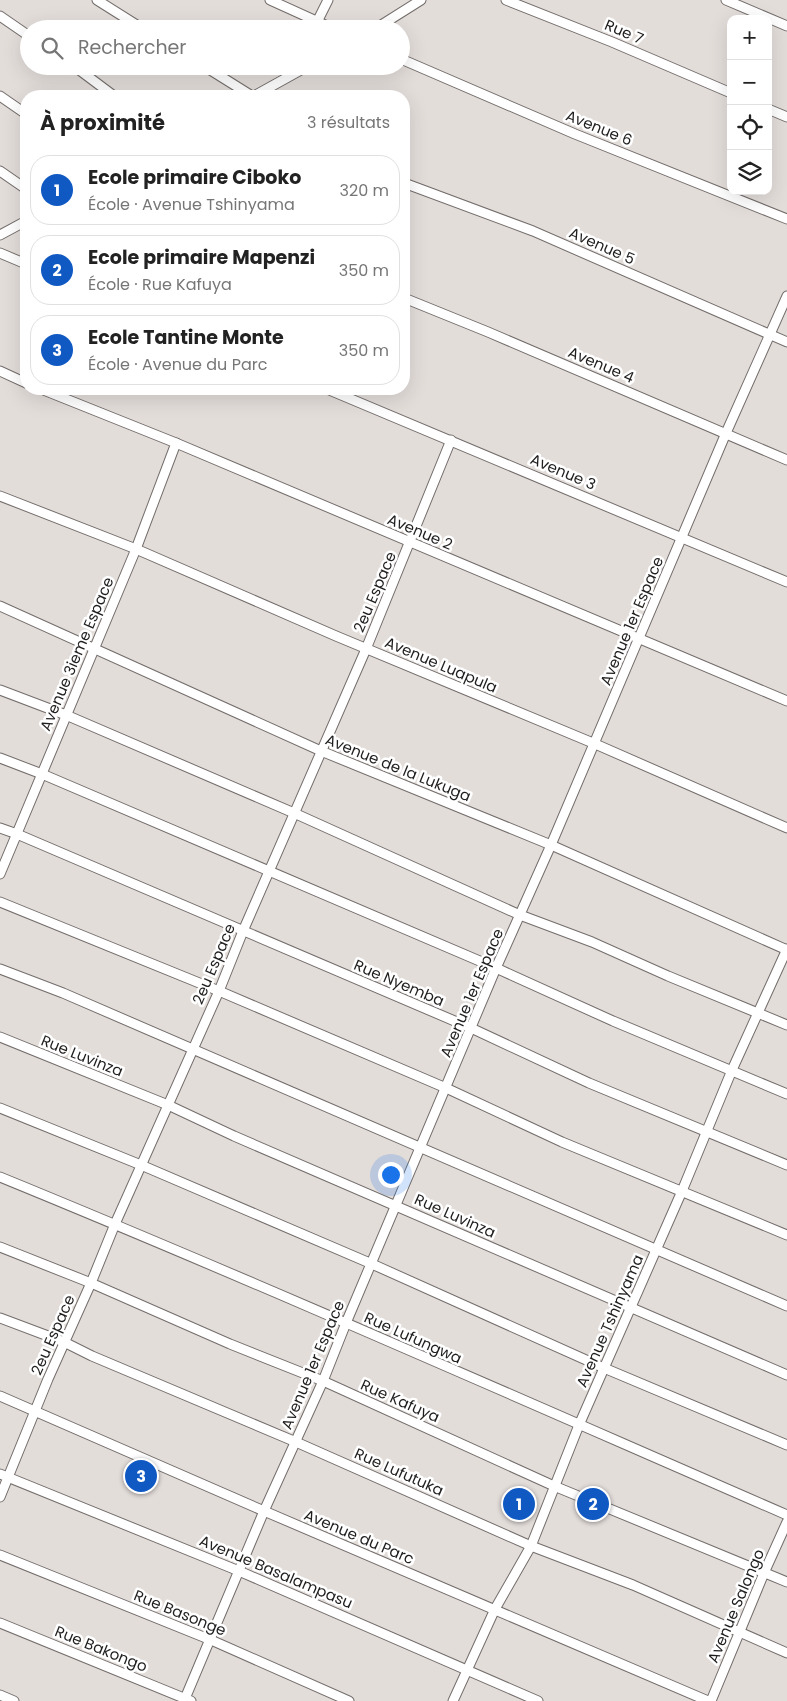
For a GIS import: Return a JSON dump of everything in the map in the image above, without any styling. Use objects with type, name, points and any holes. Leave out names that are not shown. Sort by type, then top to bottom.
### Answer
[{"type":"street","points":[[97,0],[129,20]]},
{"type":"street","points":[[270,0],[313,20]]},
{"type":"street","points":[[318,20],[328,0]]},
{"type":"street","points":[[389,20],[420,0]]},
{"type":"street","name":"Rue 7","points":[[506,0],[612,42],[727,91]]},
{"type":"street","points":[[726,0],[787,26]]},
{"type":"street","points":[[0,16],[20,30]]},
{"type":"street","name":"Avenue 6","points":[[410,63],[566,130],[787,219]]},
{"type":"street","points":[[86,75],[106,90]]},
{"type":"street","points":[[219,75],[243,90]]},
{"type":"street","points":[[264,90],[292,75]]},
{"type":"street","points":[[0,96],[20,110]]},
{"type":"street","points":[[772,111],[787,117]]},
{"type":"street","points":[[0,171],[20,185]]},
{"type":"street","name":"Avenue 5","points":[[410,186],[533,231],[787,342]]},
{"type":"street","points":[[0,235],[20,224]]},
{"type":"street","points":[[0,253],[20,261]]},
{"type":"street","name":"Avenue 1er Espace","points":[[187,1700],[239,1570],[323,1381],[496,968],[551,845],[726,433],[787,296]]},
{"type":"street","name":"Avenue 4","points":[[410,300],[787,460]]},
{"type":"street","points":[[0,371],[20,380]]},
{"type":"street","name":"Avenue 2","points":[[56,395],[176,443],[787,702]]},
{"type":"street","name":"Avenue 3","points":[[342,395],[787,582]]},
{"type":"street","name":"2eu Espace","points":[[0,1497],[4,1475],[36,1411],[115,1224],[219,991],[366,649],[451,440]]},
{"type":"street","name":"Avenue 3ieme Espace","points":[[0,874],[136,549],[176,443]]},
{"type":"street","name":"Avenue Luapula","points":[[0,496],[136,549],[366,649],[593,743],[787,828]]},
{"type":"street","name":"Avenue de la Lukuga","points":[[0,606],[321,751],[551,845],[787,950]]},
{"type":"street","points":[[0,690],[66,715],[294,813],[520,915],[592,942],[668,976],[787,1025]]},
{"type":"street","points":[[0,758],[42,774],[496,968],[613,1021],[787,1094]]},
{"type":"street","name":"Rue Nyemba","points":[[0,828],[471,1028],[589,1083],[787,1165]]},
{"type":"street","points":[[0,902],[219,991],[446,1088],[562,1142],[787,1235]]},
{"type":"street","name":"Avenue Tshinyama","points":[[453,1701],[495,1609],[531,1546],[579,1425],[682,1191],[732,1070],[787,950]]},
{"type":"street","points":[[0,969],[64,993],[787,1306]]},
{"type":"street","name":"Rue Luvinza","points":[[0,1037],[168,1105],[234,1136],[787,1375]]},
{"type":"street","points":[[0,1108],[141,1165],[372,1264],[604,1368],[787,1445]]},
{"type":"street","name":"Rue Lufungwa","points":[[0,1177],[346,1323],[787,1515]]},
{"type":"street","name":"Rue Kafuya","points":[[0,1247],[91,1283],[230,1344],[323,1381],[554,1486],[787,1582]]},
{"type":"street","name":"Rue Lufutuka","points":[[0,1318],[64,1342],[92,1356],[296,1442],[531,1546],[633,1585],[787,1653]]},
{"type":"street","name":"Avenue du Parc","points":[[0,1396],[710,1701]]},
{"type":"street","name":"Avenue Basalampasu","points":[[4,1475],[239,1570],[538,1701]]},
{"type":"street","name":"Avenue Salongo","points":[[710,1701],[787,1522]]},
{"type":"street","name":"Rue Basonge","points":[[0,1555],[211,1640],[349,1701]]},
{"type":"street","name":"Rue Bakongo","points":[[0,1623],[187,1700]]},
{"type":"street","points":[[0,1695],[14,1701]]},
{"type":"place","name":"Ecole Tantine Monte","points":[[141,1476]]},
{"type":"place","name":"Ecole primaire Ciboko","points":[[519,1504]]},
{"type":"place","name":"Ecole primaire Mapenzi","points":[[593,1504]]}]
